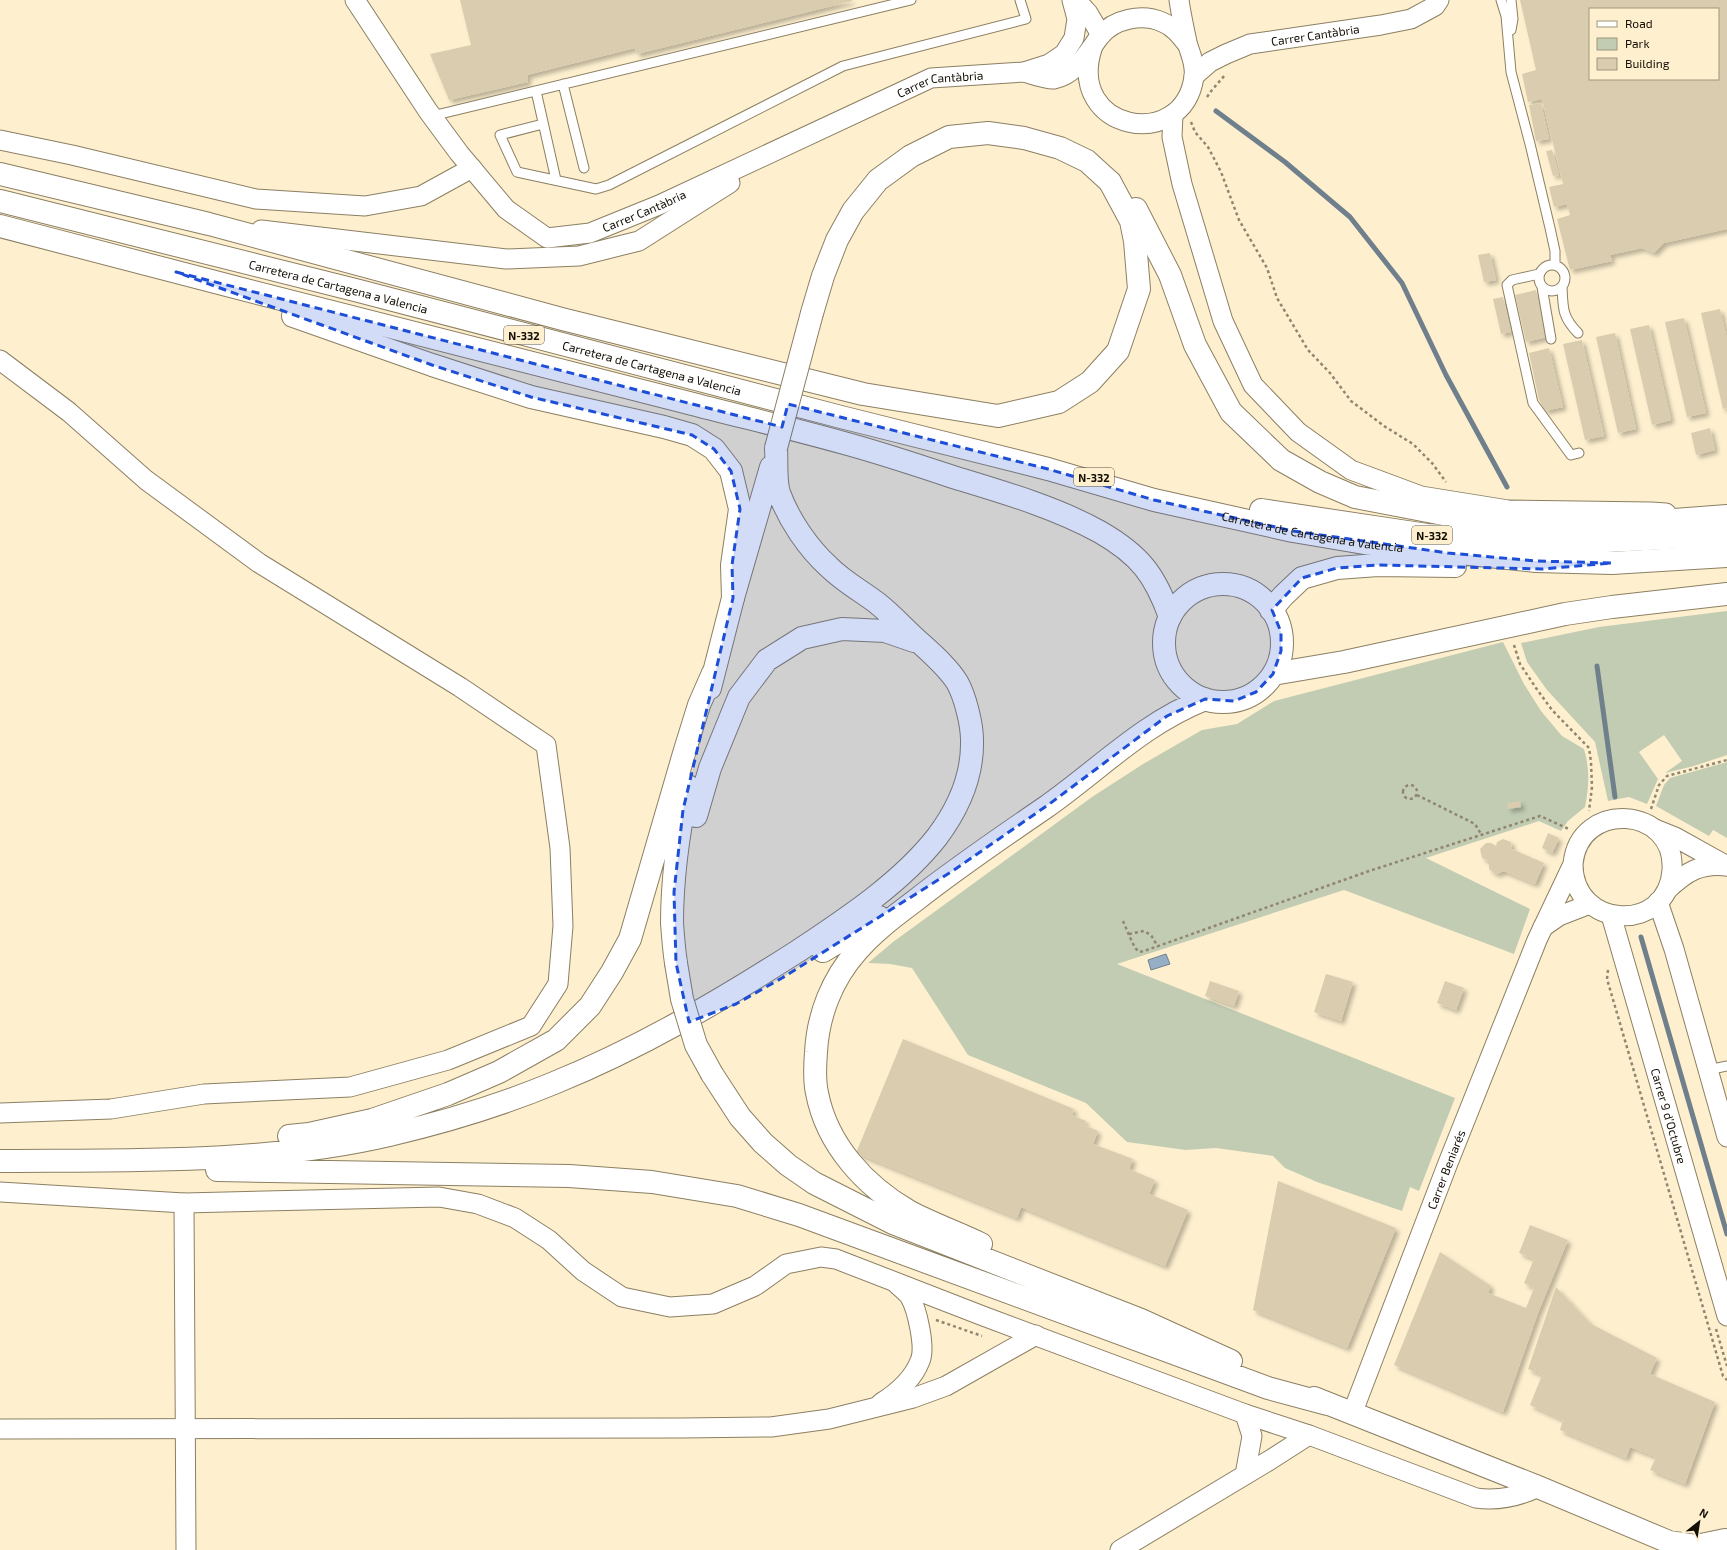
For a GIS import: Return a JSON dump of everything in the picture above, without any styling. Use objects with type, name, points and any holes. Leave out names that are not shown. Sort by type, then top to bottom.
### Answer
[{"type":"main road","points":[[1718,517],[1634,523],[1562,523],[1459,518],[1355,497],[1320,482],[1281,460],[1231,412],[1195,345],[1170,275],[1136,208],[1110,182],[1087,161],[1060,148],[1024,138],[988,134],[949,138],[911,156],[878,180],[853,211],[837,240],[823,276],[713,673],[683,810],[678,842],[672,923],[676,963],[682,999],[696,1045],[712,1074],[740,1116],[763,1143],[788,1165],[814,1183],[856,1205],[918,1234],[1141,1320],[1327,1404],[1538,1487],[1675,1546],[1696,1546],[1723,1543]]},
{"type":"main road","points":[[0,174],[209,224],[554,317],[856,392],[998,416],[1059,402],[1090,382],[1118,351],[1140,289],[1135,241],[1131,221],[1110,182]]},
{"type":"main road","name":"Carretera de Cartagena a Valencia","points":[[0,201],[359,291],[849,419],[1048,469],[1154,500],[1286,530],[1356,542],[1536,561],[1612,563],[1727,556]]},
{"type":"main road","points":[[0,226],[846,443],[1016,496],[1061,514],[1097,531],[1115,542],[1139,561],[1154,579],[1163,596],[1170,617]]},
{"type":"main road","points":[[176,272],[432,365],[531,397],[664,427],[692,435],[714,448],[732,471],[740,509],[732,565],[733,598]]},
{"type":"main road","points":[[0,1163],[139,1160],[252,1155],[326,1146],[388,1136],[473,1112],[555,1083],[671,1028],[759,976],[827,931],[870,901],[893,881],[936,837],[962,797],[970,772],[972,739],[967,709],[957,683],[939,661],[880,606],[828,566],[795,528],[778,489],[776,448]]},
{"type":"main road","name":"Carretera de Cartagena a Valencia","points":[[1048,469],[1140,485],[1280,513],[1427,535],[1527,541],[1607,541],[1727,535]]},
{"type":"main road","points":[[1271,610],[1302,578],[1337,568],[1378,565],[1542,569],[1612,563]]},
{"type":"main road","points":[[1219,585],[1235,586],[1249,590],[1261,599],[1271,610],[1279,625],[1282,642],[1280,658],[1273,674],[1261,689],[1244,698],[1225,702],[1205,699],[1191,692],[1177,679],[1169,666],[1164,642],[1166,628],[1170,617],[1188,596],[1201,589],[1219,585]]},
{"type":"main road","points":[[1273,674],[1344,662],[1565,614],[1727,594]]},
{"type":"main road","points":[[674,892],[682,873],[700,800],[710,768],[740,697],[767,660],[802,638],[842,629],[885,631],[921,644]]},
{"type":"main road","points":[[0,1158],[66,1149],[238,1142],[309,1134],[372,1120],[448,1094],[499,1072],[556,1040],[590,1006],[612,972],[630,939],[685,750],[700,705],[713,673]]},
{"type":"main road","points":[[671,1028],[713,1014],[736,1004],[782,978],[830,946],[954,870],[1048,805],[1123,746],[1167,716],[1205,699]]},
{"type":"main road","points":[[954,870],[878,929],[856,952],[838,977],[823,1008],[817,1034],[816,1091],[824,1118],[840,1149],[859,1173],[879,1190],[910,1212],[981,1244],[1094,1290],[1116,1302],[1141,1320]]},
{"type":"main road","points":[[0,1163],[52,1169],[569,1176],[652,1182],[737,1196],[800,1215],[1268,1388],[1327,1404]]},
{"type":"street","name":"Carrer Cantàbria","points":[[355,0],[432,116],[472,168],[506,209],[547,238],[590,233],[659,205],[930,78],[1024,72]]},
{"type":"street","points":[[1024,72],[1049,64],[1064,54],[1074,38],[1077,19],[1072,0]]},
{"type":"street","points":[[1076,0],[1088,13],[1096,42],[1088,60],[1087,72],[1090,88],[1098,103],[1110,115],[1125,122],[1142,124],[1158,122],[1173,114],[1184,104],[1191,90],[1194,76],[1193,60],[1187,44],[1179,0]]},
{"type":"street","name":"Carrer Cantàbria","points":[[1194,76],[1210,62],[1250,44],[1411,20],[1439,2]]},
{"type":"street","points":[[1024,72],[1052,79],[1073,71],[1096,42],[1114,25],[1129,19],[1146,18],[1162,22],[1172,28],[1187,44]]},
{"type":"street","points":[[1173,114],[1172,137],[1182,184],[1223,321],[1253,385],[1298,432],[1351,470],[1421,496],[1508,510],[1651,512],[1718,517]]},
{"type":"street","points":[[209,224],[506,259],[579,256],[639,240],[800,139]]},
{"type":"street","points":[[0,140],[256,198],[365,206],[421,196],[472,168]]},
{"type":"street","points":[[0,360],[69,412],[146,480],[259,563],[460,687],[546,744],[560,848],[563,926],[558,984],[531,1026],[448,1060],[350,1087],[204,1094],[110,1109],[0,1112]]},
{"type":"street","points":[[1617,818],[1631,818],[1651,819],[1682,841],[1727,866],[1716,865],[1693,869],[1679,878],[1649,909],[1636,915],[1626,916],[1611,915],[1598,910],[1590,904],[1578,888],[1574,879],[1573,864],[1576,850],[1583,838],[1594,827],[1605,821],[1617,818]]},
{"type":"street","points":[[1651,819],[1664,840],[1671,858],[1672,873],[1662,896],[1674,949],[1727,1137]]},
{"type":"street","name":"Carrer Beniarés","points":[[1352,1414],[1448,1163],[1543,927],[1573,864]]},
{"type":"street","points":[[1543,927],[1559,916],[1590,904]]},
{"type":"street","name":"Carrer 9 d’Octubre","points":[[1611,915],[1727,1316]]},
{"type":"street","points":[[0,1192],[184,1203],[438,1197],[478,1204],[515,1218],[549,1240],[583,1271],[622,1297],[670,1307],[713,1304],[755,1286],[786,1264],[821,1257],[836,1259],[1245,1414],[1476,1498],[1490,1500],[1523,1495],[1538,1487]]},
{"type":"street","points":[[184,1203],[186,1550]]},
{"type":"street","points":[[873,1408],[894,1395],[908,1381],[921,1360],[919,1322],[916,1312],[910,1296],[894,1281]]},
{"type":"street","points":[[0,1429],[771,1427],[829,1419],[913,1398],[946,1386],[1036,1335]]},
{"type":"street","points":[[1245,1414],[1252,1436],[1245,1475]]},
{"type":"street","points":[[1120,1550],[1309,1436]]},
{"type":"lane","points":[[432,116],[911,0]]},
{"type":"lane","points":[[543,124],[500,135],[517,172],[596,189],[610,185],[843,66],[1026,19],[1020,0]]},
{"type":"lane","points":[[1501,0],[1506,16],[1511,72],[1550,228],[1555,251],[1555,265]]},
{"type":"lane","points":[[1508,45],[1513,19],[1510,0]]},
{"type":"lane","points":[[562,84],[584,168]]},
{"type":"lane","points":[[536,91],[556,180]]},
{"type":"lane","points":[[1542,287],[1546,290],[1555,291],[1562,286],[1565,282],[1565,275],[1560,267],[1555,265],[1546,266],[1539,274],[1539,281],[1542,287],[1551,339]]},
{"type":"lane","points":[[1539,274],[1512,280],[1508,285],[1533,403],[1571,454],[1579,453]]},
{"type":"lane","points":[[1562,286],[1563,312],[1569,324],[1578,333]]},
{"type":"lane","points":[[1708,1070],[1727,1066]]},
{"type":"path","points":[[1203,103],[1224,76],[1231,72]]},
{"type":"path","points":[[1195,116],[1191,123],[1208,147],[1221,172],[1239,220],[1267,268],[1277,298],[1308,350],[1330,374],[1351,401],[1384,426],[1413,444],[1447,482]]},
{"type":"path","points":[[1513,642],[1520,664],[1536,688],[1552,710],[1589,748],[1592,787],[1589,812]]},
{"type":"path","points":[[1651,819],[1659,785],[1667,776],[1727,760]]},
{"type":"path","points":[[1407,785],[1413,786],[1416,788],[1417,795],[1415,798],[1408,799],[1404,796],[1403,791],[1407,785]]},
{"type":"path","points":[[1417,795],[1475,824],[1482,834]]},
{"type":"path","points":[[1124,921],[1136,949],[1140,952],[1158,947],[1369,871],[1540,816],[1570,829]]},
{"type":"path","points":[[1129,934],[1144,931],[1151,935],[1158,947]]},
{"type":"path","points":[[1608,968],[1607,979],[1723,1376],[1727,1380]]},
{"type":"path","points":[[916,1312],[986,1338]]},
{"type":"highlighted area","points":[[176,272],[782,427],[788,404],[1048,469],[1154,500],[1293,531],[1448,553],[1536,561],[1612,563],[1542,569],[1378,565],[1337,568],[1302,578],[1272,610],[1281,632],[1281,651],[1273,674],[1256,692],[1234,701],[1205,699],[1167,716],[1048,805],[954,870],[782,978],[736,1004],[689,1022],[676,963],[674,892],[683,810],[733,598],[732,565],[740,509],[731,471],[714,449],[692,435],[531,397],[432,365]]},
{"type":"green space","points":[[1727,611],[1727,755],[1694,766],[1665,773],[1682,761],[1664,735],[1639,752],[1658,779],[1647,804],[1629,797],[1608,801],[1595,742],[1547,690],[1527,662],[1521,643],[1599,627]]},
{"type":"green space","points":[[1503,642],[1524,684],[1541,711],[1562,736],[1584,749],[1588,778],[1585,807],[1568,821],[1561,831],[1539,821],[1426,858],[1530,909],[1514,954],[1344,890],[1117,964],[1455,1098],[1419,1191],[1410,1187],[1402,1211],[1317,1182],[1285,1168],[1273,1156],[1216,1148],[1186,1150],[1127,1142],[1086,1103],[968,1055],[912,968],[890,964],[868,963],[893,942],[1092,797],[1143,764],[1202,730],[1237,724],[1274,701]]},
{"type":"green space","points":[[1727,762],[1727,838],[1713,830],[1709,836],[1656,806],[1664,785],[1670,778]]},
{"type":"water","points":[[1166,954],[1170,964],[1151,970],[1148,960]]},
{"type":"building","points":[[460,0],[852,1],[637,54],[635,48],[527,75],[528,82],[449,100],[430,54],[471,45]]},
{"type":"building","points":[[1520,0],[1727,0],[1727,229],[1664,243],[1654,253],[1642,248],[1610,255],[1612,261],[1570,270],[1557,219],[1570,215],[1567,204],[1554,207],[1549,187],[1563,184],[1542,99],[1528,102],[1522,74],[1536,70]]},
{"type":"building","points":[[1541,103],[1549,139],[1536,141],[1529,105]]},
{"type":"building","points":[[1552,150],[1559,175],[1553,176],[1546,151]]},
{"type":"building","points":[[1490,253],[1496,280],[1484,282],[1478,255]]},
{"type":"building","points":[[1536,290],[1547,337],[1526,342],[1515,295]]},
{"type":"building","points":[[1503,297],[1511,332],[1501,334],[1493,299]]},
{"type":"building","points":[[1720,309],[1727,340],[1727,408],[1723,409],[1701,313]]},
{"type":"building","points":[[1684,318],[1706,413],[1687,417],[1665,322]]},
{"type":"building","points":[[1649,325],[1671,420],[1652,425],[1630,329]]},
{"type":"building","points":[[1615,333],[1636,429],[1618,433],[1596,337]]},
{"type":"building","points":[[1582,340],[1604,436],[1585,440],[1563,344]]},
{"type":"building","points":[[1549,348],[1563,407],[1545,411],[1539,400],[1529,353]]},
{"type":"building","points":[[1710,428],[1715,450],[1696,455],[1691,433]]},
{"type":"building","points":[[1520,801],[1521,807],[1508,809],[1507,803]]},
{"type":"building","points":[[1548,833],[1559,838],[1552,853],[1542,848]]},
{"type":"building","points":[[1503,839],[1511,842],[1512,849],[1544,863],[1535,884],[1504,871],[1496,874],[1489,869],[1489,861],[1482,858],[1480,849],[1486,843],[1491,843],[1496,846],[1497,842]]},
{"type":"building","points":[[1326,974],[1353,982],[1341,1021],[1314,1012]]},
{"type":"building","points":[[1210,981],[1239,991],[1234,1006],[1205,996]]},
{"type":"building","points":[[1445,981],[1464,988],[1456,1010],[1437,1003]]},
{"type":"building","points":[[903,1039],[1074,1109],[1072,1115],[1086,1121],[1084,1125],[1098,1131],[1093,1144],[1133,1159],[1129,1169],[1155,1180],[1149,1194],[1188,1210],[1165,1266],[1021,1207],[1017,1218],[856,1153]]},
{"type":"building","points":[[1278,1181],[1396,1228],[1347,1348],[1253,1310]]},
{"type":"building","points":[[1530,1225],[1568,1240],[1538,1313],[1503,1412],[1394,1365],[1440,1252],[1491,1286],[1488,1293],[1526,1308],[1534,1288],[1524,1283],[1534,1259],[1519,1253]]},
{"type":"building","points":[[1556,1287],[1591,1324],[1657,1358],[1650,1374],[1715,1402],[1685,1484],[1650,1470],[1656,1457],[1630,1447],[1626,1458],[1560,1430],[1563,1420],[1530,1405],[1542,1375],[1528,1369]]},
{"type":"waterway","points":[[1216,111],[1285,162],[1350,217],[1402,283],[1446,375],[1507,487]]},
{"type":"waterway","points":[[1597,666],[1615,797]]},
{"type":"waterway","points":[[1641,937],[1727,1234]]}]
